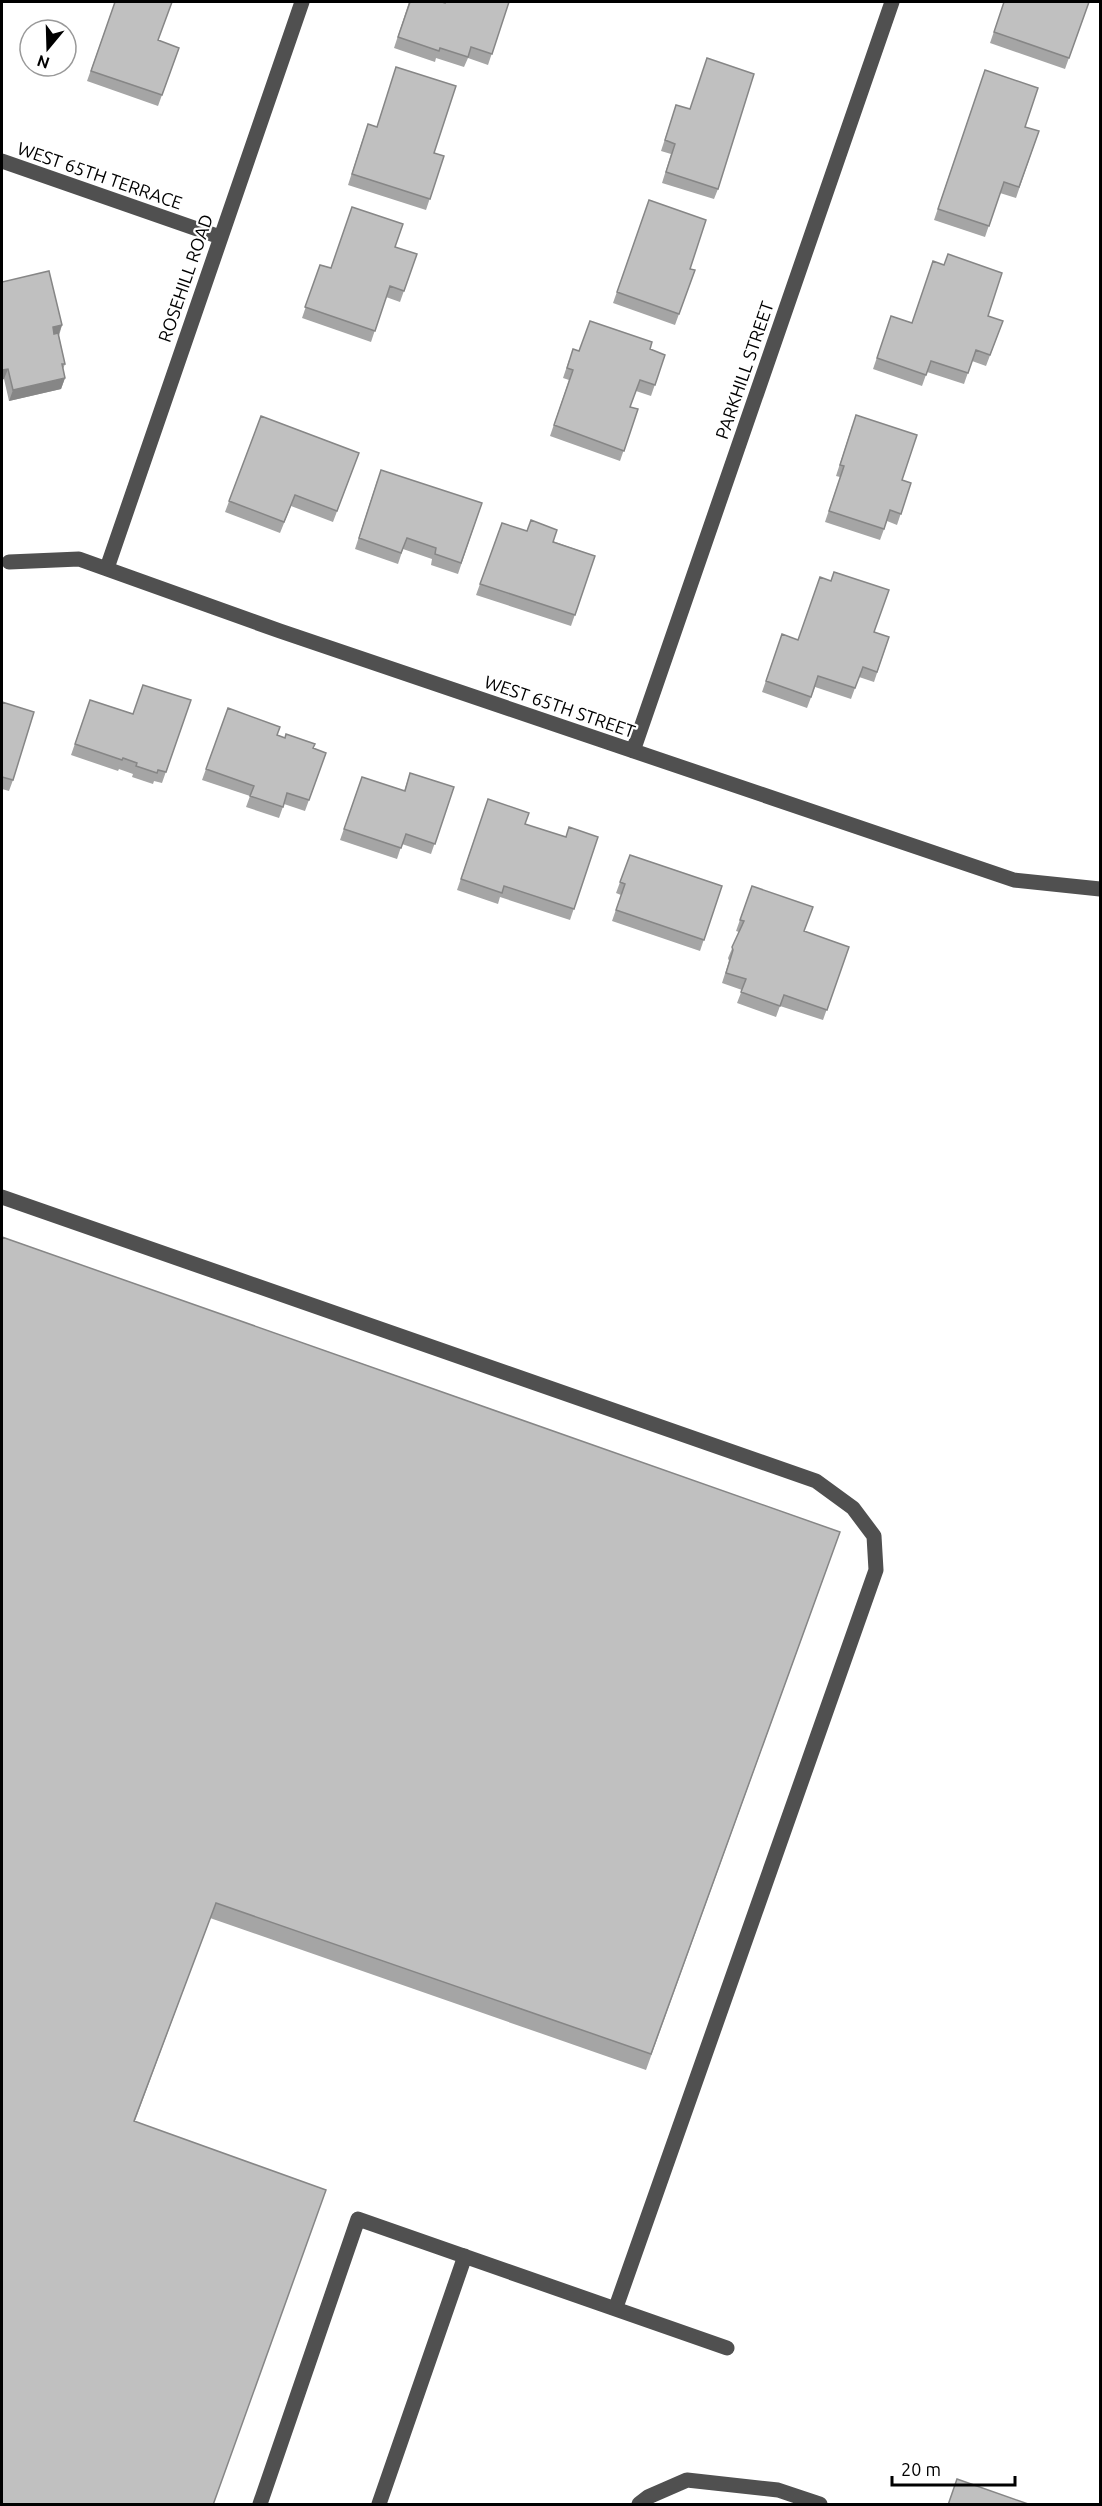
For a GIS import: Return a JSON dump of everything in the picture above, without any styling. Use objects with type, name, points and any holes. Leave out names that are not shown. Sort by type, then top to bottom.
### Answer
[{"type":"street","name":"ROSEHILL ROAD","points":[[106,568],[302,2]]},
{"type":"street","name":"PARKHILL STREET","points":[[633,751],[892,2]]},
{"type":"street","name":"WEST 65TH TERRACE","points":[[2,161],[220,237]]},
{"type":"street","name":"WEST 65TH STREET","points":[[9,562],[79,559],[189,600],[1014,880],[1101,889]]},
{"type":"street","points":[[2,1197],[816,1481],[853,1508],[874,1536],[876,1570],[615,2307]]},
{"type":"street","points":[[260,2505],[358,2219],[727,2348]]},
{"type":"street","points":[[379,2505],[465,2256]]},
{"type":"street","points":[[639,2505],[648,2497],[687,2480],[778,2490],[820,2505]]},
{"type":"building","points":[[115,2],[172,2],[158,40],[179,48],[162,95],[91,71]]},
{"type":"building","points":[[410,2],[509,2],[492,54],[471,47],[468,57],[440,48],[439,51],[398,37]]},
{"type":"building","points":[[1004,2],[1089,2],[1069,58],[994,32]]},
{"type":"building","points":[[707,58],[754,74],[718,189],[666,172],[675,144],[665,140],[676,105],[690,109]]},
{"type":"building","points":[[396,67],[456,86],[434,153],[444,156],[430,199],[352,174],[368,124],[377,127]]},
{"type":"building","points":[[985,70],[1038,88],[1025,127],[1039,131],[1019,187],[1004,182],[989,226],[938,209]]},
{"type":"building","points":[[649,200],[706,220],[690,269],[695,270],[679,314],[617,292]]},
{"type":"building","points":[[352,207],[403,224],[395,247],[417,254],[404,291],[390,286],[375,331],[305,307],[320,265],[331,268]]},
{"type":"building","points":[[948,254],[1002,273],[988,316],[1003,321],[990,355],[976,350],[968,373],[931,361],[926,375],[877,358],[891,316],[912,323],[933,261],[944,265]]},
{"type":"building","points":[[49,271],[62,325],[53,327],[54,334],[58,333],[65,364],[62,364],[65,378],[13,390],[8,369],[2,370],[2,282]]},
{"type":"building","points":[[590,321],[652,342],[650,349],[665,355],[655,385],[640,380],[630,407],[638,409],[624,451],[554,425],[573,370],[567,368],[573,349],[579,351]]},
{"type":"building","points":[[856,415],[917,435],[902,480],[911,483],[901,514],[890,510],[884,529],[829,511],[844,466],[840,465]]},
{"type":"building","points":[[261,416],[359,453],[337,511],[295,495],[284,522],[229,501]]},
{"type":"building","points":[[381,470],[482,503],[461,563],[435,554],[436,548],[407,538],[401,553],[359,538]]},
{"type":"building","points":[[531,520],[557,530],[553,542],[595,556],[575,615],[480,584],[502,523],[527,531]]},
{"type":"building","points":[[834,572],[889,590],[874,632],[889,637],[877,672],[863,667],[855,688],[818,676],[811,697],[766,681],[782,634],[798,640],[820,577],[831,581]]},
{"type":"building","points":[[143,685],[191,700],[166,772],[158,770],[157,773],[136,766],[137,763],[123,758],[122,760],[75,744],[90,700],[133,714]]},
{"type":"building","points":[[2,702],[34,712],[13,780],[2,777]]},
{"type":"building","points":[[228,708],[280,727],[277,735],[285,738],[286,734],[315,744],[313,748],[326,753],[309,800],[287,793],[283,807],[250,796],[254,786],[206,769]]},
{"type":"building","points":[[410,773],[454,787],[435,844],[406,834],[401,848],[344,829],[362,777],[405,791]]},
{"type":"building","points":[[488,799],[529,813],[525,824],[566,837],[569,827],[598,837],[574,909],[504,886],[502,893],[461,879]]},
{"type":"building","points":[[630,855],[722,886],[704,940],[616,910],[625,884],[620,882]]},
{"type":"building","points":[[752,886],[813,907],[804,931],[849,947],[827,1010],[784,995],[780,1006],[741,992],[746,979],[726,973],[732,947],[744,921],[740,920]]},
{"type":"building","points":[[2,1237],[840,1532],[651,2054],[216,1903],[134,2121],[326,2190],[213,2505],[2,2505]]},
{"type":"building","points":[[957,2479],[1031,2505],[948,2505]]}]
